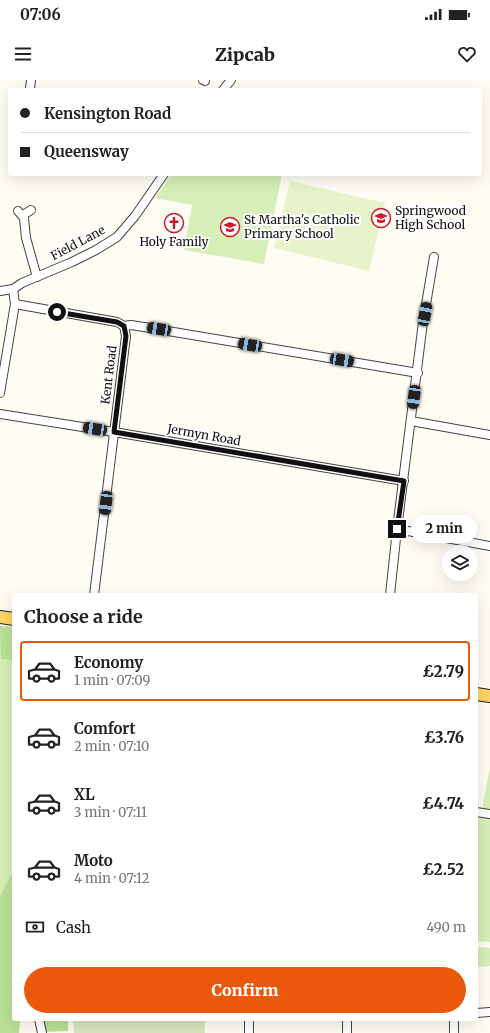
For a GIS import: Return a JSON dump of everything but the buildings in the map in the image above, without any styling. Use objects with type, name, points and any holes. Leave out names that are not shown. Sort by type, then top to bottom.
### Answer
[{"type":"main road","points":[[0,617],[12,619]]},
{"type":"main road","points":[[478,694],[490,696]]},
{"type":"street","points":[[225,88],[231,80]]},
{"type":"street","name":"Field Lane","points":[[0,290],[13,289],[22,283],[96,250],[117,237],[135,216],[163,176]]},
{"type":"street","points":[[31,210],[20,213],[24,218],[26,238],[37,277]]},
{"type":"street","points":[[390,593],[423,322],[434,257]]},
{"type":"street","points":[[0,393],[15,304],[13,289]]},
{"type":"street","points":[[15,304],[112,321],[120,323],[124,326],[131,325],[144,327],[418,373]]},
{"type":"street","name":"Kent Road","points":[[94,593],[126,336],[124,326]]},
{"type":"street","name":"Jermyn Road","points":[[0,414],[404,481]]},
{"type":"street","points":[[411,421],[490,435]]},
{"type":"street","points":[[397,529],[490,546]]},
{"type":"street","points":[[478,812],[490,814]]},
{"type":"street","points":[[478,1013],[490,1012]]},
{"type":"street","points":[[39,1021],[42,1033]]},
{"type":"street","points":[[249,1021],[249,1033]]},
{"type":"street","points":[[347,1021],[347,1033]]},
{"type":"street","points":[[454,1021],[454,1033]]},
{"type":"green space","name":"St Martha's Catholic Primary School","points":[[171,176],[282,176],[264,264],[184,250],[192,205],[155,198]]},
{"type":"green space","points":[[290,181],[385,203],[369,271],[274,248]]},
{"type":"green space","points":[[0,626],[12,627],[12,873],[0,896]]},
{"type":"green space","points":[[0,626],[12,627],[12,660],[1,659]]},
{"type":"green space","points":[[490,767],[490,810],[482,809]]},
{"type":"green space","points":[[479,816],[490,818],[490,942],[478,941]]},
{"type":"green space","points":[[12,873],[12,1021],[20,1021],[19,1033],[0,1033],[0,896]]},
{"type":"green space","points":[[478,947],[490,948],[490,966],[478,967]]},
{"type":"green space","points":[[42,1021],[68,1021],[68,1031],[44,1032]]},
{"type":"green space","points":[[73,1021],[205,1021],[205,1033],[74,1033]]},
{"type":"place","name":"Springwood High School","points":[[381,218]]},
{"type":"place","name":"Holy Family","points":[[174,223]]},
{"type":"place","name":"St Martha's Catholic Primary School","points":[[230,227]]},
{"type":"route","points":[[57,312],[117,322],[124,326],[126,336],[114,432],[404,481],[397,529]]}]
